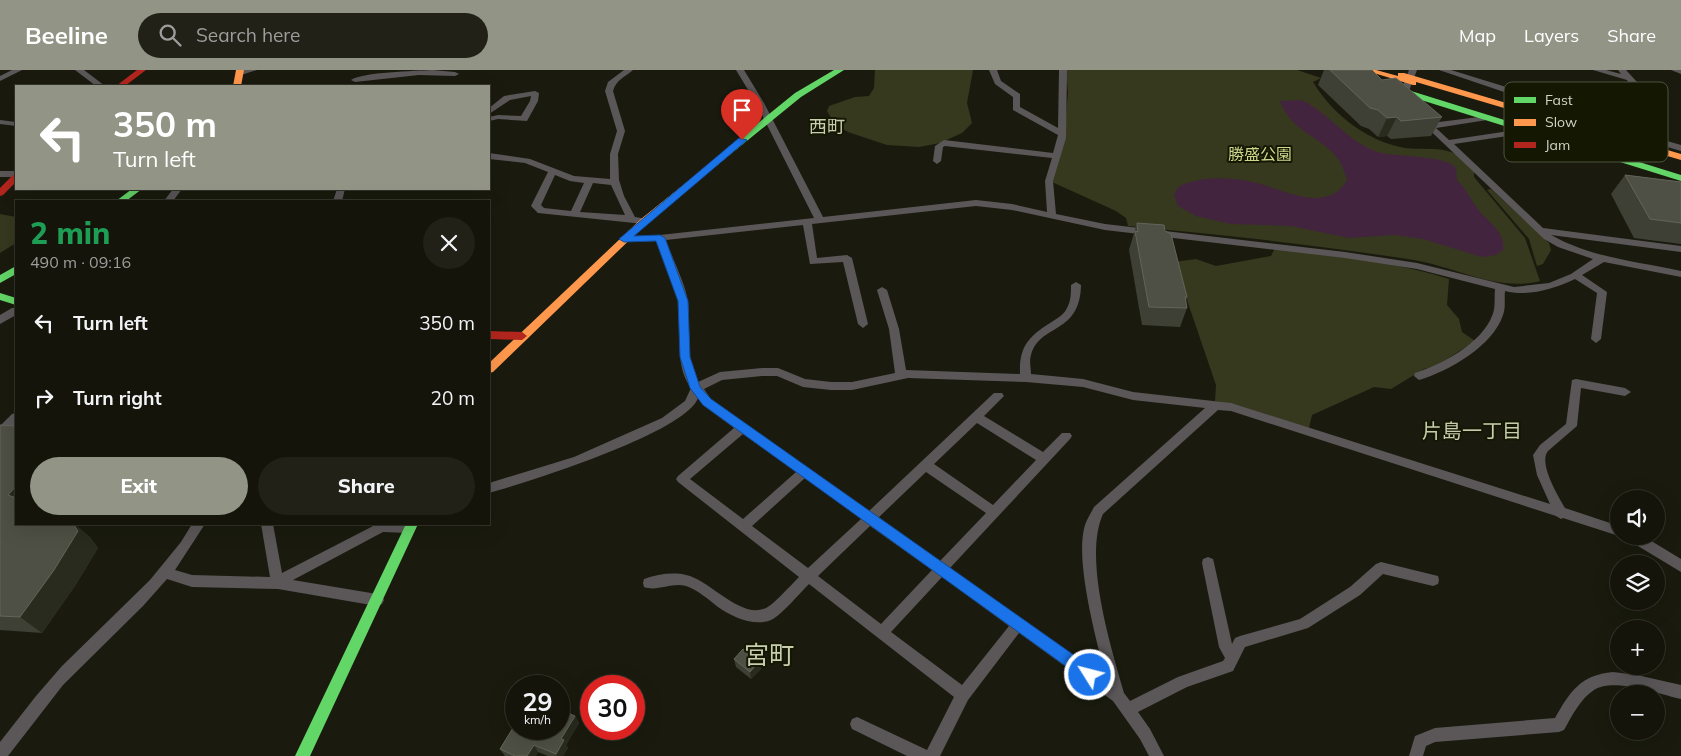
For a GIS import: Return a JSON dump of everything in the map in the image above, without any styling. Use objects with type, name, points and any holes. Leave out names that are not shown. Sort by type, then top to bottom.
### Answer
[{"type":"main road","points":[[121,85],[142,70]]},
{"type":"main road","points":[[490,368],[624,239],[638,220],[811,86],[840,70]]},
{"type":"main road","points":[[1384,70],[1409,91],[1504,119]]},
{"type":"main road","points":[[237,85],[240,72]]},
{"type":"main road","points":[[1363,75],[1504,123]]},
{"type":"main road","points":[[1363,75],[1378,84],[1504,114]]},
{"type":"main road","points":[[1409,91],[1504,116]]},
{"type":"main road","points":[[1668,154],[1681,157]]},
{"type":"main road","points":[[1668,161],[1681,164]]},
{"type":"main road","points":[[1630,162],[1681,178]]},
{"type":"main road","points":[[1653,162],[1681,170]]},
{"type":"main road","points":[[0,193],[15,177]]},
{"type":"main road","points":[[122,200],[136,190]]},
{"type":"main road","points":[[0,280],[15,270]]},
{"type":"main road","points":[[0,296],[15,302]]},
{"type":"main road","points":[[490,335],[522,336]]},
{"type":"main road","points":[[490,351],[492,356],[490,365]]},
{"type":"main road","points":[[302,756],[411,526]]},
{"type":"street","points":[[0,79],[18,70]]},
{"type":"street","points":[[79,70],[100,85]]},
{"type":"street","points":[[240,72],[253,70]]},
{"type":"street","points":[[355,70],[355,83],[393,74],[440,71],[455,74]]},
{"type":"street","points":[[629,70],[616,77],[610,84],[608,93],[621,134],[612,168],[613,182],[638,220]]},
{"type":"street","points":[[740,70],[768,119],[820,220]]},
{"type":"street","points":[[993,70],[998,82],[1017,96],[1016,108],[1062,134]]},
{"type":"street","points":[[1052,216],[1049,180],[1062,134],[1063,70]]},
{"type":"street","points":[[1443,70],[1504,89]]},
{"type":"street","points":[[1597,70],[1629,78]]},
{"type":"street","points":[[1622,70],[1631,82]]},
{"type":"street","points":[[1675,70],[1681,72]]},
{"type":"street","points":[[1409,91],[1429,126],[1541,232],[1559,245],[1585,253],[1681,274]]},
{"type":"street","points":[[490,111],[507,98],[534,93],[534,101],[524,119],[490,119]]},
{"type":"street","points":[[1429,126],[1487,118]]},
{"type":"street","points":[[0,122],[15,124]]},
{"type":"street","points":[[1447,143],[1504,134]]},
{"type":"street","points":[[937,161],[939,146],[944,143],[1055,156]]},
{"type":"street","points":[[1668,143],[1681,148]]},
{"type":"street","points":[[490,156],[528,161],[564,177],[613,182]]},
{"type":"street","points":[[553,171],[536,206],[548,213],[638,220]]},
{"type":"street","points":[[0,174],[15,176]]},
{"type":"street","points":[[574,215],[590,180]]},
{"type":"street","points":[[169,200],[177,190]]},
{"type":"street","points":[[624,239],[660,238],[976,204],[1012,207],[1113,228],[1345,255],[1417,266],[1500,288],[1529,290],[1551,286],[1575,275],[1604,257]]},
{"type":"street","points":[[807,222],[813,262],[847,258],[864,324]]},
{"type":"street","points":[[1541,232],[1681,249]]},
{"type":"street","points":[[1579,236],[1585,253]]},
{"type":"street","points":[[660,238],[683,301],[685,357],[696,388],[707,402],[1118,696],[1129,709],[1156,756]]},
{"type":"street","points":[[1575,275],[1602,292],[1596,339]]},
{"type":"street","points":[[1026,378],[1026,353],[1039,336],[1073,310],[1077,295],[1076,285]]},
{"type":"street","points":[[1419,376],[1432,373],[1478,342],[1492,327],[1498,314],[1500,288]]},
{"type":"street","points":[[882,290],[894,329],[901,374]]},
{"type":"street","points":[[0,320],[15,311]]},
{"type":"street","points":[[490,488],[577,461],[666,421],[690,404],[696,388],[720,376],[778,372],[803,383],[830,386],[852,386],[901,374],[1026,378],[1083,383],[1132,396],[1231,407],[1610,528]]},
{"type":"street","points":[[1561,514],[1539,465],[1538,455],[1571,426],[1576,383],[1625,392]]},
{"type":"street","points":[[649,583],[666,580],[689,581],[734,611],[756,617],[769,614],[998,396]]},
{"type":"street","points":[[1118,696],[1104,646],[1093,585],[1090,555],[1091,523],[1098,511],[1216,405]]},
{"type":"street","points":[[976,416],[1044,459]]},
{"type":"street","points":[[0,432],[15,418]]},
{"type":"street","points":[[743,427],[682,479],[963,695]]},
{"type":"street","points":[[882,634],[1066,436]]},
{"type":"street","points":[[926,465],[994,512]]},
{"type":"street","points":[[744,526],[805,471]]},
{"type":"street","points":[[0,754],[37,705],[67,671],[166,574],[183,552],[198,525]]},
{"type":"street","points":[[267,525],[278,583]]},
{"type":"street","points":[[278,583],[295,571],[382,527],[411,526]]},
{"type":"street","points":[[1647,545],[1681,566]]},
{"type":"street","points":[[1208,563],[1226,647],[1232,659]]},
{"type":"street","points":[[1129,709],[1183,682],[1228,666],[1240,642],[1303,624],[1355,591],[1381,568],[1433,580]]},
{"type":"street","points":[[166,574],[192,580],[278,583],[377,600]]},
{"type":"street","points":[[932,756],[963,695],[1018,624]]},
{"type":"street","points":[[1416,756],[1420,741],[1435,735],[1559,724],[1575,698],[1593,682],[1626,679],[1681,692]]},
{"type":"street","points":[[857,724],[923,756]]},
{"type":"green space","points":[[875,70],[973,70],[967,103],[972,123],[962,133],[940,143],[919,147],[887,145],[848,132],[835,124],[827,111],[829,106],[855,97],[869,96],[874,88]]},
{"type":"green space","name":"勝盛公園","points":[[1066,70],[1297,70],[1321,78],[1313,82],[1321,94],[1341,116],[1364,133],[1391,145],[1405,148],[1446,150],[1460,158],[1474,172],[1474,177],[1525,238],[1540,281],[1524,284],[1492,281],[1414,260],[1271,241],[1128,226],[1126,218],[1116,211],[1052,182],[1064,139],[1068,93]]},
{"type":"green space","points":[[1491,189],[1549,243],[1551,250],[1543,264],[1537,266],[1529,239],[1487,190]]},
{"type":"green space","points":[[0,214],[15,217],[15,244],[0,253]]},
{"type":"green space","points":[[1275,248],[1385,263],[1449,279],[1447,305],[1459,319],[1462,332],[1475,341],[1436,366],[1424,369],[1391,389],[1374,387],[1312,415],[1309,428],[1236,405],[1215,401],[1216,385],[1174,262],[1196,259],[1216,266],[1271,256]]},
{"type":"shaded area","points":[[1301,100],[1321,112],[1348,135],[1378,152],[1433,159],[1452,164],[1456,169],[1457,180],[1479,210],[1498,231],[1503,243],[1503,250],[1496,255],[1482,257],[1423,239],[1394,235],[1349,238],[1291,226],[1231,224],[1196,216],[1178,206],[1174,195],[1180,186],[1208,179],[1248,181],[1287,193],[1315,198],[1327,196],[1338,191],[1347,180],[1340,162],[1326,146],[1293,121],[1280,101]]},
{"type":"building","points":[[1330,70],[1372,70],[1382,80],[1396,78],[1442,117],[1401,121],[1397,117],[1387,118],[1378,110],[1370,108]]},
{"type":"building","points":[[1625,175],[1681,182],[1681,223],[1650,219]]},
{"type":"building","points":[[1137,223],[1164,225],[1165,231],[1171,234],[1187,297],[1185,297],[1187,308],[1149,307],[1135,231],[1138,232]]},
{"type":"building","points":[[0,425],[15,426],[15,487],[8,495],[15,498],[15,525],[74,525],[78,531],[54,570],[20,617],[0,616]]},
{"type":"building","points":[[743,649],[759,661],[750,672],[734,659]]},
{"type":"building","points":[[570,714],[575,716],[570,724]]},
{"type":"building","points":[[506,740],[564,740],[556,754],[534,745],[527,756],[515,756],[500,749]]},
{"type":"traffic: fast","points":[[729,151],[798,95],[840,70]]},
{"type":"traffic: fast","points":[[1392,88],[1504,123]]},
{"type":"traffic: fast","points":[[1630,162],[1681,178]]},
{"type":"traffic: fast","points":[[122,200],[136,190]]},
{"type":"traffic: fast","points":[[0,280],[15,270]]},
{"type":"traffic: fast","points":[[0,296],[15,302]]},
{"type":"traffic: fast","points":[[302,756],[412,525]]},
{"type":"traffic: slow","points":[[237,85],[240,70]]},
{"type":"traffic: slow","points":[[1368,70],[1413,83]]},
{"type":"traffic: slow","points":[[1401,75],[1504,105]]},
{"type":"traffic: slow","points":[[490,368],[644,221],[729,151]]},
{"type":"traffic: slow","points":[[1668,153],[1681,157]]},
{"type":"traffic: jam","points":[[121,85],[142,70]]},
{"type":"traffic: jam","points":[[0,193],[15,178]]},
{"type":"traffic: jam","points":[[490,335],[522,336]]},
{"type":"district","name":"西町","points":[[827,126]]},
{"type":"district","name":"片島一丁目","points":[[1472,430]]},
{"type":"district","name":"宮町","points":[[769,654]]},
{"type":"route","points":[[742,140],[624,239],[660,238],[683,301],[685,357],[690,379],[707,402],[1090,675]]}]
